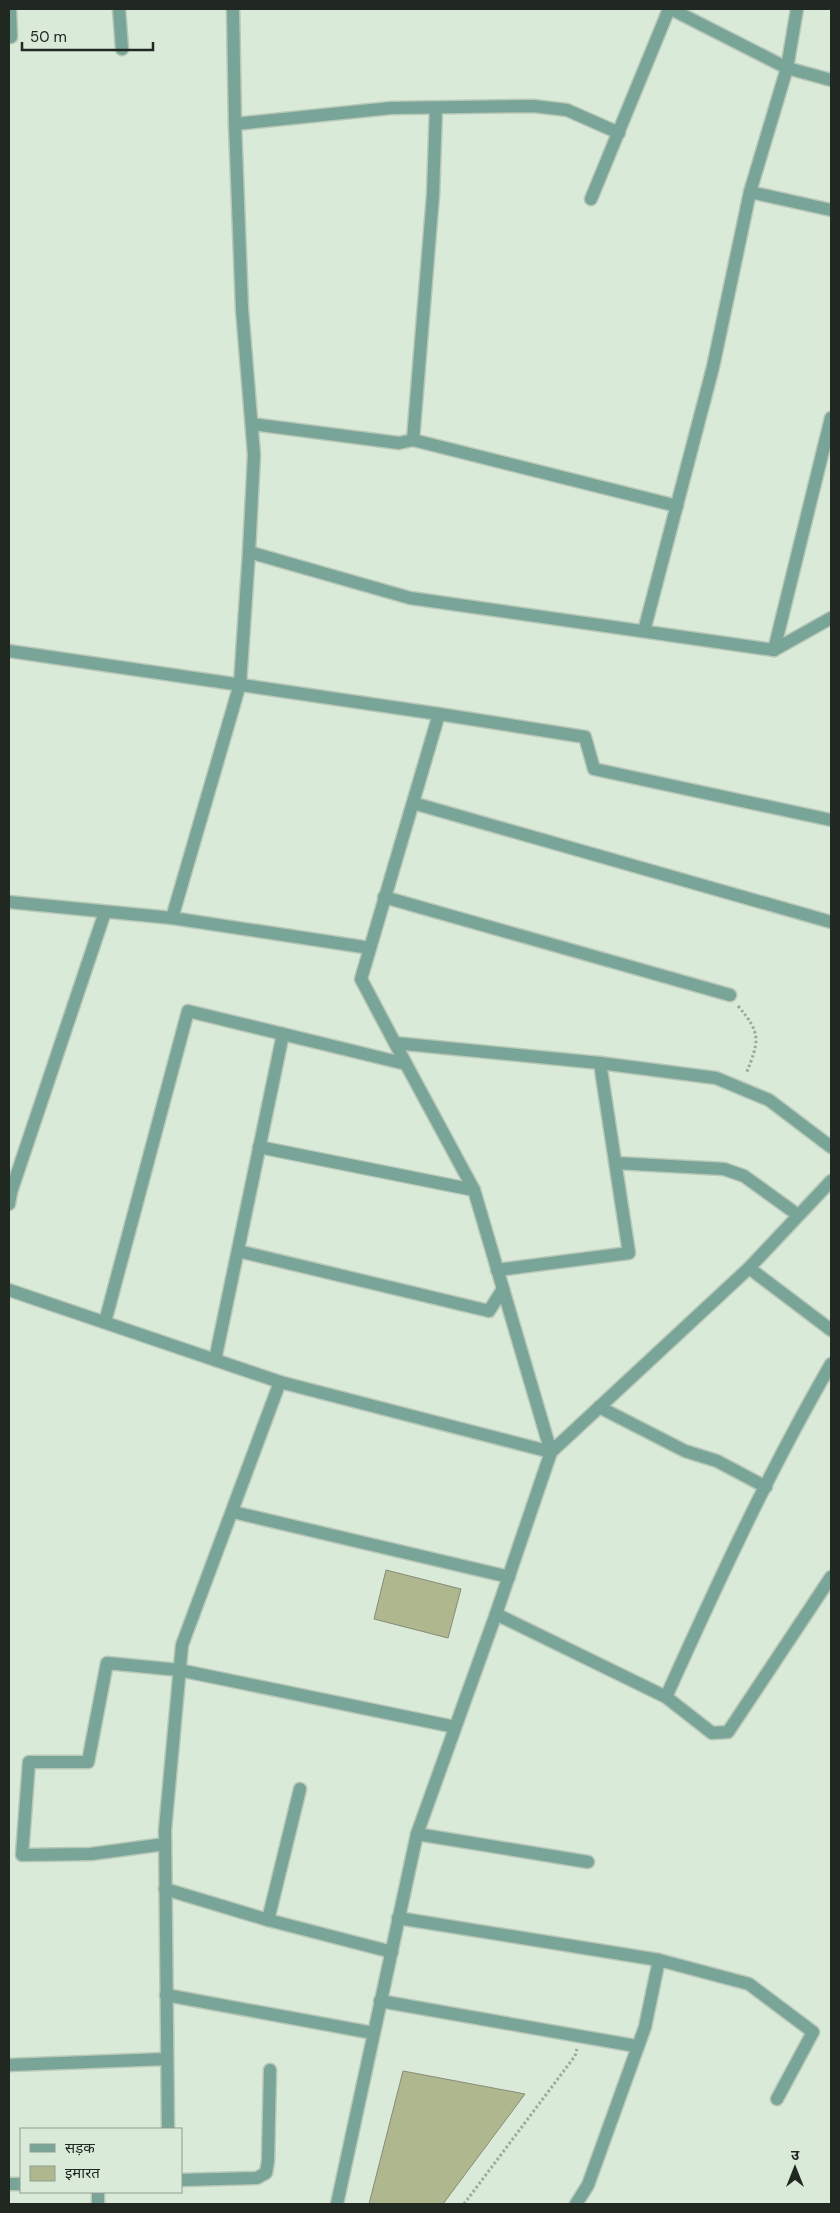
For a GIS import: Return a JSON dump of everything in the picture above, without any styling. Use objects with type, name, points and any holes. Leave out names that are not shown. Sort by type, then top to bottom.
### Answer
[{"type":"street","points":[[10,9],[11,37]]},
{"type":"street","points":[[119,9],[122,49]]},
{"type":"street","points":[[172,918],[240,684],[249,552],[254,455],[242,309],[234,124],[233,9]]},
{"type":"street","points":[[591,200],[670,9],[787,68],[831,80]]},
{"type":"street","points":[[644,631],[713,368],[750,192],[787,68],[797,9]]},
{"type":"street","points":[[234,124],[390,108],[532,106],[567,110],[619,133]]},
{"type":"street","points":[[413,440],[433,195],[436,108]]},
{"type":"street","points":[[750,192],[831,210]]},
{"type":"street","points":[[774,650],[831,418]]},
{"type":"street","points":[[252,424],[399,442],[413,440],[677,506]]},
{"type":"street","points":[[249,552],[410,598],[774,650],[831,618]]},
{"type":"street","points":[[9,650],[439,714],[585,738],[594,769],[831,820]]},
{"type":"street","points":[[439,714],[361,979],[474,1190],[551,1452]]},
{"type":"street","points":[[412,803],[831,922]]},
{"type":"street","points":[[384,897],[730,995]]},
{"type":"street","points":[[9,902],[172,918],[370,948]]},
{"type":"street","points":[[10,1196],[105,912]]},
{"type":"street","points":[[105,1322],[188,1011],[406,1064]]},
{"type":"street","points":[[215,1360],[283,1034]]},
{"type":"street","points":[[395,1043],[600,1063],[716,1078],[768,1100],[831,1147]]},
{"type":"street","points":[[497,1270],[629,1254],[600,1063]]},
{"type":"street","points":[[259,1147],[474,1190]]},
{"type":"street","points":[[616,1163],[724,1169],[744,1176],[798,1215]]},
{"type":"street","points":[[337,2204],[417,1834],[509,1577],[551,1452],[749,1268],[831,1181]]},
{"type":"street","points":[[238,1251],[488,1310],[503,1289]]},
{"type":"street","points":[[749,1268],[831,1330]]},
{"type":"street","points":[[9,1290],[280,1382],[551,1452]]},
{"type":"street","points":[[666,1697],[723,1570],[802,1414],[831,1364]]},
{"type":"street","points":[[168,2128],[165,1844],[182,1645],[280,1382]]},
{"type":"street","points":[[599,1407],[685,1451],[717,1461],[766,1487]]},
{"type":"street","points":[[233,1512],[509,1577]]},
{"type":"street","points":[[496,1614],[666,1697],[712,1733],[728,1732],[831,1577]]},
{"type":"street","points":[[165,1844],[91,1854],[22,1855],[29,1762],[88,1762],[107,1663],[179,1670],[455,1728]]},
{"type":"street","points":[[268,1920],[300,1789]]},
{"type":"street","points":[[417,1834],[588,1862]]},
{"type":"street","points":[[165,1889],[268,1920],[392,1952]]},
{"type":"street","points":[[398,1918],[659,1960],[749,1984],[812,2032],[777,2099]]},
{"type":"street","points":[[576,2204],[588,2185],[636,2046],[645,2027],[659,1960]]},
{"type":"street","points":[[166,1996],[373,2033]]},
{"type":"street","points":[[380,2001],[636,2046]]},
{"type":"street","points":[[9,2065],[166,2059]]},
{"type":"street","points":[[182,2180],[257,2178],[266,2173],[268,2161],[270,2070]]},
{"type":"path","points":[[730,995],[753,1023],[756,1048],[740,1089]]},
{"type":"path","points":[[464,2204],[575,2056],[580,2036]]},
{"type":"building","points":[[386,1570],[461,1589],[448,1638],[374,1619]]},
{"type":"building","points":[[403,2071],[525,2094],[443,2204],[369,2204]]}]
